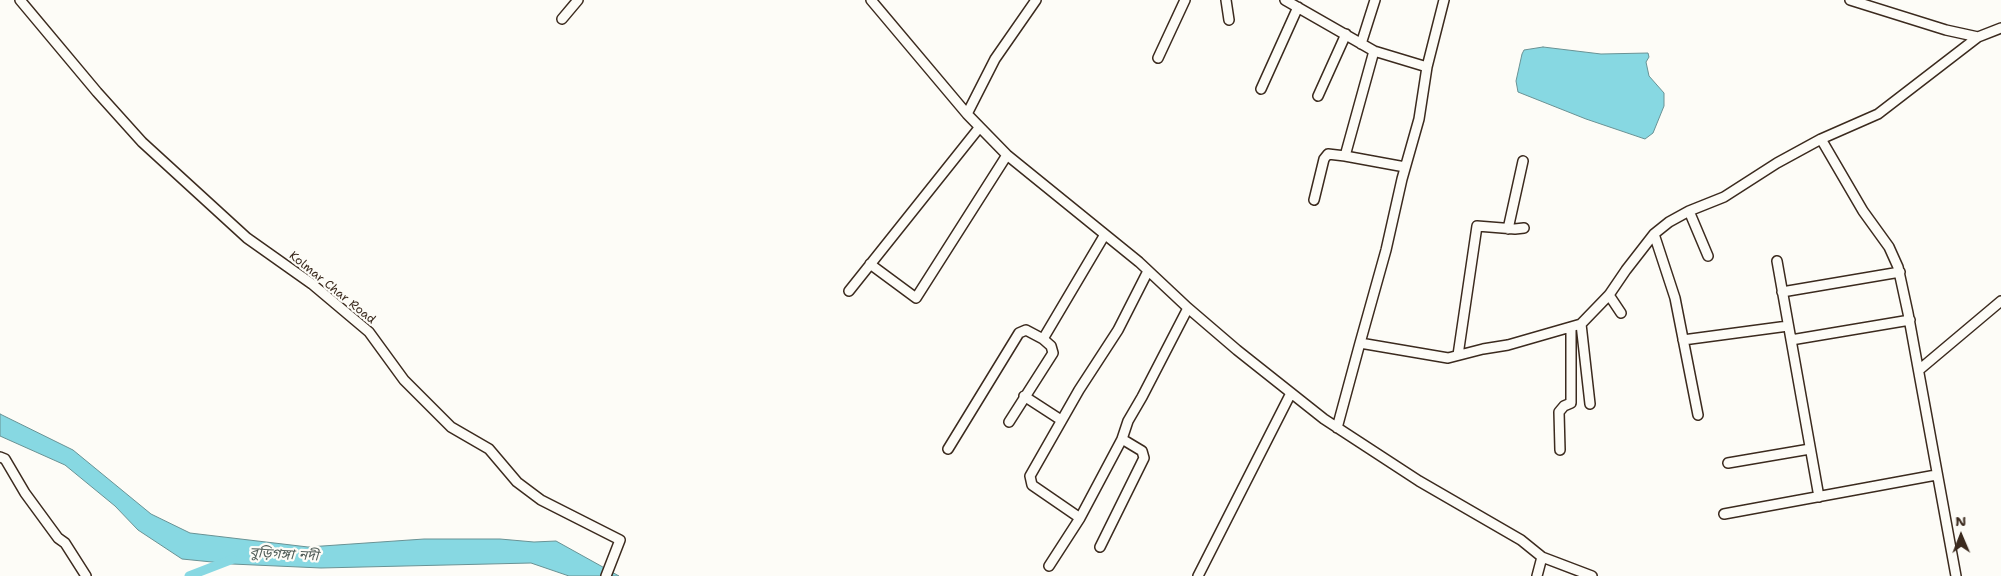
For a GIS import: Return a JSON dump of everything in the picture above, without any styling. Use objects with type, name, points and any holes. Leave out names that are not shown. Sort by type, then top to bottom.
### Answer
[{"type":"street","name":"Kolmar Char Road","points":[[20,0],[97,92],[142,142],[247,238],[312,284],[369,332],[404,380],[451,427],[489,449],[517,482],[541,500],[620,540],[606,576]]},
{"type":"street","points":[[562,19],[578,0]]},
{"type":"street","points":[[871,0],[979,128],[1007,155],[1148,270],[1188,308],[1237,350],[1337,428],[1418,481],[1521,540],[1542,557],[1592,576]]},
{"type":"street","points":[[967,114],[996,59],[1036,0]]},
{"type":"street","points":[[1158,58],[1185,0]]},
{"type":"street","points":[[1226,0],[1229,20]]},
{"type":"street","points":[[1285,0],[1374,51],[1427,67]]},
{"type":"street","points":[[1361,44],[1375,0]]},
{"type":"street","points":[[1337,428],[1386,250],[1405,168],[1419,119],[1427,67],[1444,0]]},
{"type":"street","points":[[1850,0],[1946,30],[1978,37]]},
{"type":"street","points":[[1261,89],[1298,8]]},
{"type":"street","points":[[1360,343],[1448,358],[1508,345],[1581,324],[1610,296],[1626,270],[1654,234],[1668,222],[1724,197],[1777,163],[1821,139],[1878,114],[1978,37],[2001,28]]},
{"type":"street","points":[[1318,96],[1346,34]]},
{"type":"street","points":[[1345,156],[1374,51]]},
{"type":"street","points":[[849,291],[979,128]]},
{"type":"street","points":[[1821,139],[1863,211],[1889,247],[1900,272],[1956,576]]},
{"type":"street","points":[[1314,200],[1325,156],[1328,154],[1405,168]]},
{"type":"street","points":[[870,264],[916,298],[1007,155]]},
{"type":"street","points":[[1508,229],[1524,161]]},
{"type":"street","points":[[1689,211],[1708,256]]},
{"type":"street","points":[[1458,356],[1477,226],[1508,229],[1524,228]]},
{"type":"street","points":[[1654,234],[1675,298],[1698,415]]},
{"type":"street","points":[[1044,339],[1104,236]]},
{"type":"street","points":[[1777,261],[1819,497]]},
{"type":"street","points":[[1080,518],[1032,486],[1030,476],[1061,420],[1118,330],[1148,270]]},
{"type":"street","points":[[1782,292],[1900,272]]},
{"type":"street","points":[[1610,296],[1621,313]]},
{"type":"street","points":[[1919,370],[2001,301]]},
{"type":"street","points":[[1049,566],[1080,518],[1122,439],[1128,421],[1188,308]]},
{"type":"street","points":[[1791,340],[1910,320]]},
{"type":"street","points":[[1581,324],[1590,404]]},
{"type":"street","points":[[1683,340],[1788,326]]},
{"type":"street","points":[[1560,450],[1559,412],[1564,406],[1571,403],[1571,327]]},
{"type":"street","points":[[948,449],[1019,333],[1022,330],[1026,330],[1044,339],[1051,346],[1053,353],[1009,422]]},
{"type":"street","points":[[1198,576],[1291,392]]},
{"type":"street","points":[[1024,396],[1061,420]]},
{"type":"street","points":[[1100,547],[1144,458],[1142,451],[1122,439]]},
{"type":"street","points":[[1728,463],[1810,449]]},
{"type":"street","points":[[0,457],[4,459],[25,493],[58,538],[65,543],[86,576]]},
{"type":"street","points":[[1724,514],[1936,475]]},
{"type":"street","points":[[1537,576],[1542,557]]},
{"type":"water","points":[[1543,47],[1601,54],[1648,53],[1649,57],[1646,62],[1649,76],[1664,93],[1664,106],[1653,133],[1645,139],[1586,119],[1518,92],[1516,81],[1524,50]]},
{"type":"water","name":"বুড়িগঙ্গা নদী","points":[[0,414],[73,450],[151,514],[190,533],[308,547],[424,539],[556,541],[619,576],[569,576],[531,563],[321,568],[232,564],[182,559],[138,530],[115,506],[65,465],[0,436]]},
{"type":"waterway","points":[[189,576],[233,559]]}]
